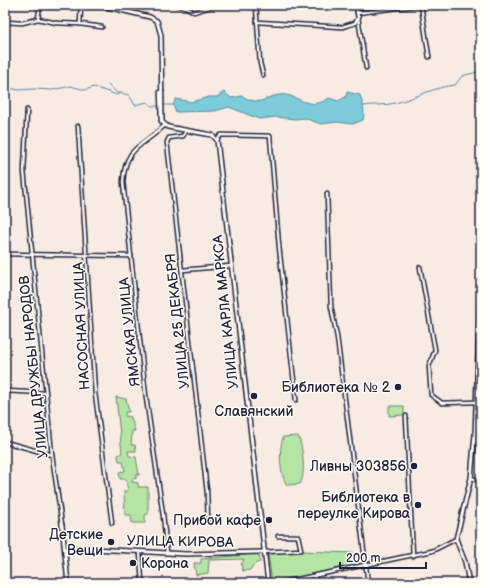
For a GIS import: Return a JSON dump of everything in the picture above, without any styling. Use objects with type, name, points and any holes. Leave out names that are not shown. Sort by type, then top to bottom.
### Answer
[{"type":"street","points":[[38,19],[40,5]]},
{"type":"street","points":[[80,24],[81,5]]},
{"type":"street","points":[[100,5],[146,15],[157,21],[160,35],[162,122],[165,126],[212,135],[217,140],[221,135],[270,136],[279,246],[296,400]]},
{"type":"street","points":[[176,5],[186,7],[194,12],[210,7],[211,5]]},
{"type":"street","points":[[256,5],[260,63],[263,75]]},
{"type":"street","points":[[356,5],[366,68]]},
{"type":"street","points":[[358,13],[421,5],[429,57]]},
{"type":"street","points":[[257,22],[342,27],[355,23],[359,18]]},
{"type":"street","points":[[5,22],[22,23],[38,19],[57,23],[102,27]]},
{"type":"street","name":"УЛИЦА ДРУЖБЫ НАРОДОВ","points":[[27,110],[24,171],[45,393],[62,525]]},
{"type":"street","name":"НАСОСНАЯ УЛИЦА","points":[[78,126],[95,394],[112,523]]},
{"type":"street","name":"ЯМСКАЯ УЛИЦА","points":[[165,126],[137,147],[125,164],[124,197],[146,397],[167,553]]},
{"type":"street","name":"УЛИЦА 25 ДЕКАБРЯ","points":[[186,131],[182,136],[169,138],[167,141],[207,492],[208,522]]},
{"type":"street","name":"УЛИЦА КАРЛА МАРКСА","points":[[217,140],[263,552],[268,583]]},
{"type":"street","points":[[327,194],[331,306],[337,337],[368,583]]},
{"type":"street","points":[[5,254],[32,256],[131,256]]},
{"type":"street","points":[[182,270],[231,266]]},
{"type":"street","points":[[420,266],[435,350],[428,366],[429,388],[431,395],[442,403],[476,402]]},
{"type":"street","points":[[469,583],[465,562],[456,540],[471,478],[476,402],[481,272]]},
{"type":"street","points":[[5,391],[45,393]]},
{"type":"street","points":[[406,416],[413,556]]},
{"type":"street","points":[[5,442],[52,455]]},
{"type":"street","points":[[471,478],[481,481]]},
{"type":"street","points":[[62,525],[68,583]]},
{"type":"street","points":[[263,552],[301,550],[298,536],[278,536]]},
{"type":"street","points":[[279,583],[413,556],[441,548],[456,540]]},
{"type":"street","points":[[64,543],[67,547],[75,548]]},
{"type":"street","points":[[65,554],[75,548]]},
{"type":"street","name":"УЛИЦА КИРОВА","points":[[75,548],[208,554],[263,552]]},
{"type":"street","points":[[140,552],[142,583]]},
{"type":"street","points":[[314,576],[317,583]]},
{"type":"green space","points":[[116,397],[126,399],[129,412],[125,412],[125,416],[131,417],[135,431],[132,431],[131,445],[135,445],[136,451],[128,451],[129,456],[136,457],[139,475],[136,475],[136,479],[133,478],[132,482],[138,483],[138,487],[148,487],[148,514],[145,515],[145,523],[132,523],[131,515],[125,515],[124,491],[128,491],[126,479],[120,479],[119,472],[125,471],[123,461],[119,461],[118,455],[122,453]]},
{"type":"green space","points":[[389,406],[404,406],[404,415],[389,416]]},
{"type":"green space","points":[[298,436],[303,460],[302,480],[300,484],[287,485],[282,475],[281,468],[280,455],[283,437]]},
{"type":"green space","points":[[301,551],[354,553],[354,561],[361,560],[362,564],[272,582],[268,553]]},
{"type":"green space","points":[[255,554],[259,555],[260,562],[254,564],[250,570],[243,571],[241,565],[244,559],[209,560],[208,573],[196,575],[194,563],[201,563],[201,559]]},
{"type":"water","points":[[224,92],[231,98],[242,96],[254,101],[261,101],[273,96],[285,95],[308,103],[315,103],[322,102],[329,98],[338,101],[346,97],[347,92],[360,95],[364,114],[363,120],[353,124],[337,122],[321,124],[304,118],[295,119],[276,117],[259,119],[229,107],[215,111],[176,112],[173,105],[176,99],[191,102],[209,97],[217,97]]},
{"type":"waterway","points":[[363,106],[403,101],[440,88],[455,85],[462,76],[481,71]]},
{"type":"waterway","points":[[107,83],[117,93],[120,93]]},
{"type":"waterway","points":[[5,87],[18,90],[52,90],[71,86],[85,90],[94,87],[117,95],[120,93],[129,95],[135,105],[147,102],[152,106],[159,106]]},
{"type":"waterway","points":[[162,105],[173,105]]},
{"type":"tunnel","points":[[162,95],[164,99],[163,123]]},
{"type":"place","name":"Библиотека № 2","points":[[398,387]]},
{"type":"place","name":"Славянский","points":[[254,396]]},
{"type":"place","name":"Ливны 303856","points":[[414,466]]},
{"type":"place","name":"Библиотека в переулке Кирова","points":[[418,505]]},
{"type":"place","name":"Прибой кафе","points":[[269,520]]},
{"type":"place","name":"Детские Вещи","points":[[111,542]]},
{"type":"place","name":"Корона","points":[[133,563]]}]
